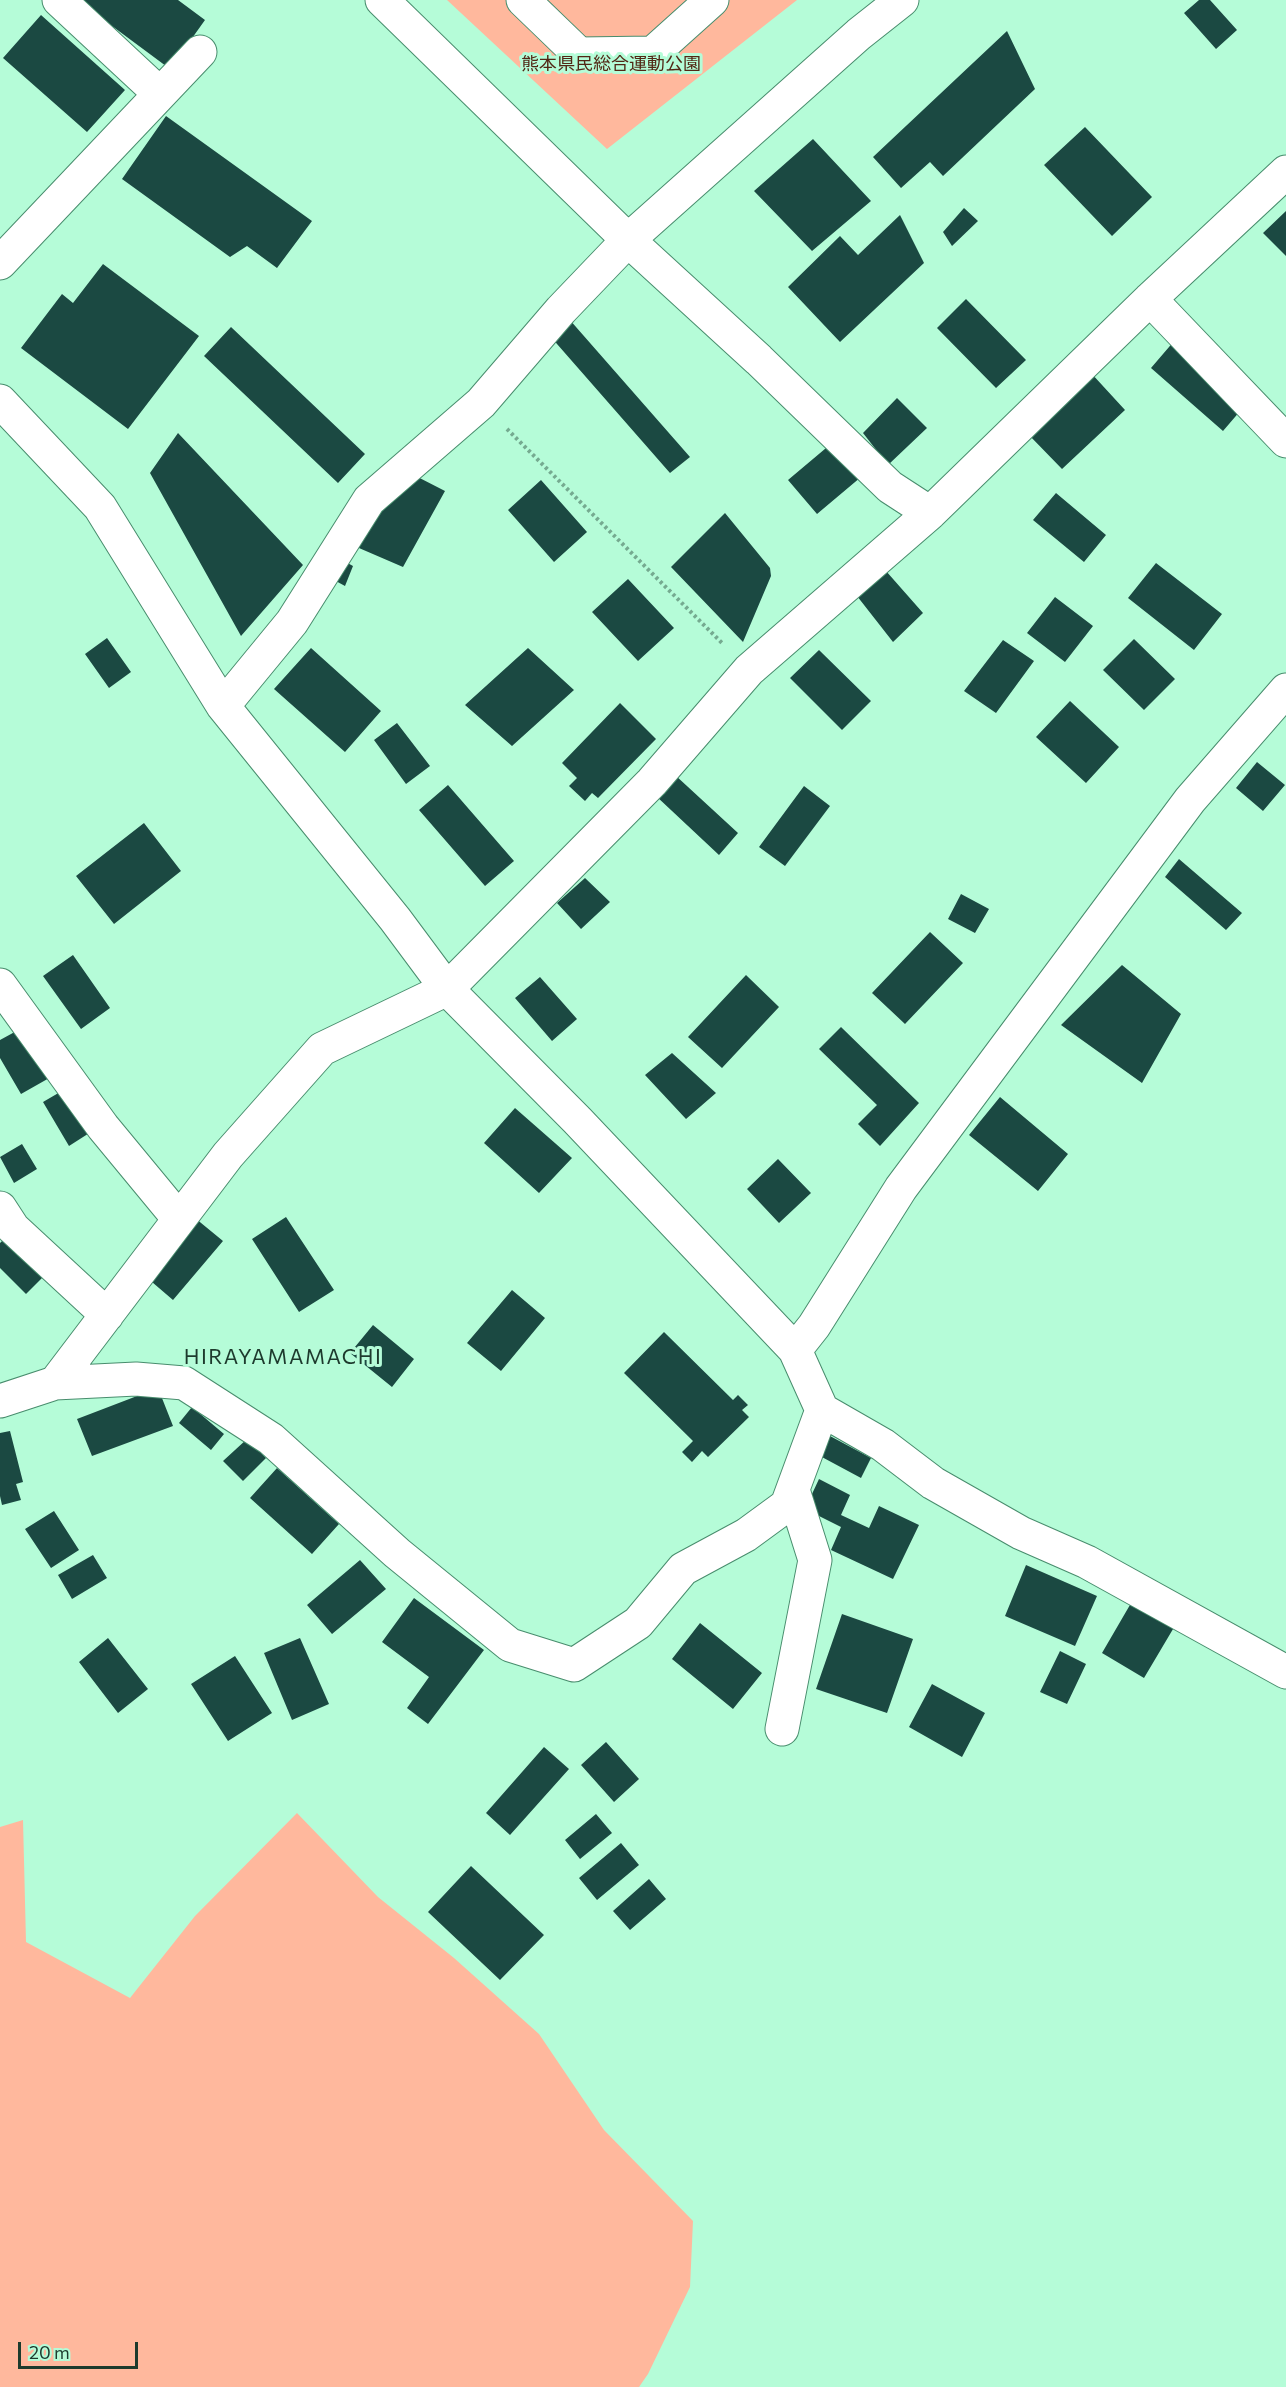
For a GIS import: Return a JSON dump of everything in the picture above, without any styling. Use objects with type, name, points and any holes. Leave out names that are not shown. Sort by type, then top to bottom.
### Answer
[{"type":"street","points":[[59,0],[160,94]]},
{"type":"street","points":[[382,0],[628,240],[759,360],[890,487],[930,513]]},
{"type":"street","points":[[523,0],[579,54],[653,53],[712,0]]},
{"type":"street","points":[[223,706],[292,622],[369,500],[481,403],[561,310],[628,240],[859,34],[902,0]]},
{"type":"street","points":[[0,263],[200,52]]},
{"type":"street","points":[[55,1383],[228,1155],[322,1049],[447,989],[652,782],[749,670],[930,513],[1149,299],[1286,172]]},
{"type":"street","points":[[1149,299],[1286,441]]},
{"type":"street","points":[[0,400],[100,507],[223,706],[395,919],[447,989],[577,1120],[795,1350],[822,1410],[883,1445],[933,1483],[1021,1533],[1087,1562],[1286,1672]]},
{"type":"street","points":[[795,1350],[814,1326],[908,1179],[1190,800],[1286,690]]},
{"type":"street","points":[[0,985],[103,1127],[179,1219]]},
{"type":"street","points":[[0,1208],[14,1228],[107,1315]]},
{"type":"street","points":[[0,1401],[55,1383],[136,1379],[184,1383],[271,1439],[397,1553],[510,1645],[574,1665],[638,1623],[683,1569],[746,1535],[787,1505],[822,1410]]},
{"type":"street","points":[[782,1729],[816,1560],[793,1490]]},
{"type":"path","points":[[481,403],[749,670]]},
{"type":"green space","name":"熊本県民総合運動公園","points":[[447,0],[797,0],[607,149]]},
{"type":"green space","points":[[297,1813],[378,1897],[454,1958],[539,2034],[604,2130],[693,2221],[690,2287],[648,2374],[639,2387],[0,2387],[0,1827],[23,1820],[26,1942],[130,1998],[195,1916]]},
{"type":"building","points":[[77,0],[178,0],[205,20],[170,69]]},
{"type":"building","points":[[1199,0],[1210,0],[1237,30],[1216,49],[1184,13]]},
{"type":"building","points":[[41,15],[125,90],[87,132],[3,58]]},
{"type":"building","points":[[1007,31],[1035,89],[943,176],[930,162],[901,188],[873,157]]},
{"type":"building","points":[[166,116],[312,221],[277,268],[247,246],[230,257],[122,179]]},
{"type":"building","points":[[1085,127],[1152,197],[1112,236],[1044,165]]},
{"type":"building","points":[[813,139],[871,201],[812,251],[754,191]]},
{"type":"building","points":[[964,208],[978,221],[952,246],[943,232]]},
{"type":"building","points":[[1286,211],[1286,256],[1263,233]]},
{"type":"building","points":[[900,215],[924,263],[840,342],[788,287],[840,236],[858,255]]},
{"type":"building","points":[[103,264],[199,336],[128,429],[21,348],[62,294],[73,303]]},
{"type":"building","points":[[966,299],[1026,360],[996,388],[937,328]]},
{"type":"building","points":[[569,319],[690,457],[670,473],[550,336]]},
{"type":"building","points":[[231,327],[365,454],[338,483],[204,356]]},
{"type":"building","points":[[1181,333],[1253,396],[1223,431],[1151,368]]},
{"type":"building","points":[[1091,373],[1125,410],[1062,469],[1028,434]]},
{"type":"building","points":[[897,398],[927,428],[888,465],[863,433]]},
{"type":"building","points":[[178,433],[303,565],[241,636],[150,473]]},
{"type":"building","points":[[832,443],[861,477],[817,514],[788,480]]},
{"type":"building","points":[[404,470],[445,491],[403,567],[352,545]]},
{"type":"building","points":[[541,480],[587,532],[554,562],[508,510]]},
{"type":"building","points":[[1056,493],[1106,535],[1084,562],[1033,520]]},
{"type":"building","points":[[725,513],[770,568],[771,576],[743,642],[671,567]]},
{"type":"building","points":[[342,560],[353,566],[345,586],[323,574]]},
{"type":"building","points":[[1156,563],[1222,614],[1194,650],[1128,598]]},
{"type":"building","points":[[886,571],[923,613],[893,642],[857,596]]},
{"type":"building","points":[[628,579],[674,628],[638,661],[592,612]]},
{"type":"building","points":[[1055,597],[1093,626],[1065,662],[1027,633]]},
{"type":"building","points":[[107,638],[131,672],[109,688],[85,654]]},
{"type":"building","points":[[1134,639],[1175,679],[1144,710],[1103,670]]},
{"type":"building","points":[[1003,640],[1034,661],[996,713],[964,691]]},
{"type":"building","points":[[311,648],[381,711],[345,752],[274,689]]},
{"type":"building","points":[[528,648],[574,690],[512,746],[465,705]]},
{"type":"building","points":[[819,650],[871,701],[842,730],[790,678]]},
{"type":"building","points":[[1070,701],[1119,747],[1086,783],[1036,737]]},
{"type":"building","points":[[620,703],[656,739],[598,798],[592,793],[585,801],[569,786],[577,778],[562,763]]},
{"type":"building","points":[[397,723],[430,766],[406,784],[374,740]]},
{"type":"building","points":[[1257,762],[1285,785],[1263,811],[1236,788]]},
{"type":"building","points":[[675,775],[738,833],[719,855],[656,796]]},
{"type":"building","points":[[448,785],[514,861],[485,886],[419,810]]},
{"type":"building","points":[[804,786],[830,806],[785,866],[759,847]]},
{"type":"building","points":[[144,823],[181,871],[114,924],[76,876]]},
{"type":"building","points":[[1179,859],[1242,913],[1226,930],[1165,877]]},
{"type":"building","points":[[585,878],[610,902],[581,929],[557,903]]},
{"type":"building","points":[[961,894],[989,909],[975,933],[948,919]]},
{"type":"building","points":[[930,932],[963,963],[905,1024],[872,993]]},
{"type":"building","points":[[73,955],[110,1008],[81,1029],[43,976]]},
{"type":"building","points":[[1122,965],[1181,1014],[1142,1083],[1061,1025]]},
{"type":"building","points":[[746,975],[779,1007],[722,1068],[688,1037]]},
{"type":"building","points":[[540,977],[577,1019],[552,1041],[515,998]]},
{"type":"building","points":[[841,1027],[919,1103],[880,1146],[858,1124],[877,1105],[819,1049]]},
{"type":"building","points":[[22,1028],[51,1077],[21,1094],[0,1058],[0,1040]]},
{"type":"building","points":[[672,1053],[716,1093],[686,1119],[645,1075]]},
{"type":"building","points":[[67,1088],[94,1130],[69,1146],[43,1102]]},
{"type":"building","points":[[1000,1097],[1068,1154],[1038,1191],[969,1135]]},
{"type":"building","points":[[515,1108],[572,1158],[539,1193],[484,1143]]},
{"type":"building","points":[[22,1144],[37,1169],[14,1183],[0,1157]]},
{"type":"building","points":[[778,1159],[811,1193],[779,1223],[747,1189]]},
{"type":"building","points":[[286,1217],[334,1290],[299,1312],[252,1239]]},
{"type":"building","points":[[195,1218],[223,1241],[173,1300],[145,1276]]},
{"type":"building","points":[[9,1234],[47,1273],[26,1294],[0,1268],[0,1243]]},
{"type":"building","points":[[512,1290],[545,1318],[501,1371],[467,1343]]},
{"type":"building","points":[[373,1325],[414,1359],[392,1387],[350,1353]]},
{"type":"building","points":[[664,1332],[733,1400],[738,1395],[748,1405],[742,1410],[749,1417],[708,1457],[702,1451],[692,1462],[682,1452],[693,1441],[624,1373]]},
{"type":"building","points":[[158,1388],[173,1426],[92,1456],[77,1419]]},
{"type":"building","points":[[192,1407],[224,1434],[211,1450],[179,1423]]},
{"type":"building","points":[[10,1431],[23,1482],[16,1484],[21,1500],[2,1505],[0,1433]]},
{"type":"building","points":[[830,1436],[871,1458],[861,1478],[820,1456]]},
{"type":"building","points":[[247,1439],[266,1458],[243,1481],[223,1461]]},
{"type":"building","points":[[277,1468],[339,1524],[312,1554],[250,1498]]},
{"type":"building","points":[[819,1479],[850,1495],[841,1515],[869,1528],[879,1506],[919,1525],[893,1579],[831,1550],[841,1527],[805,1509]]},
{"type":"building","points":[[54,1511],[79,1550],[51,1568],[25,1529]]},
{"type":"building","points":[[93,1555],[107,1578],[72,1599],[58,1575]]},
{"type":"building","points":[[360,1560],[386,1589],[332,1634],[307,1605]]},
{"type":"building","points":[[1026,1565],[1097,1596],[1075,1646],[1005,1616]]},
{"type":"building","points":[[414,1598],[484,1650],[428,1724],[407,1708],[429,1677],[382,1642]]},
{"type":"building","points":[[1134,1598],[1176,1624],[1144,1678],[1102,1653]]},
{"type":"building","points":[[842,1614],[913,1639],[887,1713],[816,1689]]},
{"type":"building","points":[[700,1623],[762,1673],[733,1709],[672,1659]]},
{"type":"building","points":[[108,1638],[148,1689],[118,1713],[79,1662]]},
{"type":"building","points":[[300,1638],[329,1704],[292,1720],[264,1653]]},
{"type":"building","points":[[1060,1651],[1086,1664],[1067,1704],[1040,1692]]},
{"type":"building","points":[[235,1656],[272,1713],[228,1741],[191,1684]]},
{"type":"building","points":[[932,1684],[985,1713],[962,1757],[909,1727]]},
{"type":"building","points":[[606,1742],[639,1779],[614,1802],[581,1765]]},
{"type":"building","points":[[544,1747],[569,1769],[510,1835],[486,1813]]},
{"type":"building","points":[[596,1814],[612,1833],[580,1859],[565,1840]]},
{"type":"building","points":[[621,1843],[639,1865],[597,1900],[579,1878]]},
{"type":"building","points":[[471,1866],[544,1935],[500,1980],[428,1912]]},
{"type":"building","points":[[649,1879],[666,1899],[630,1930],[613,1911]]},
{"type":"district","name":"HIRAYAMAMACHI","points":[[283,1357]]}]
